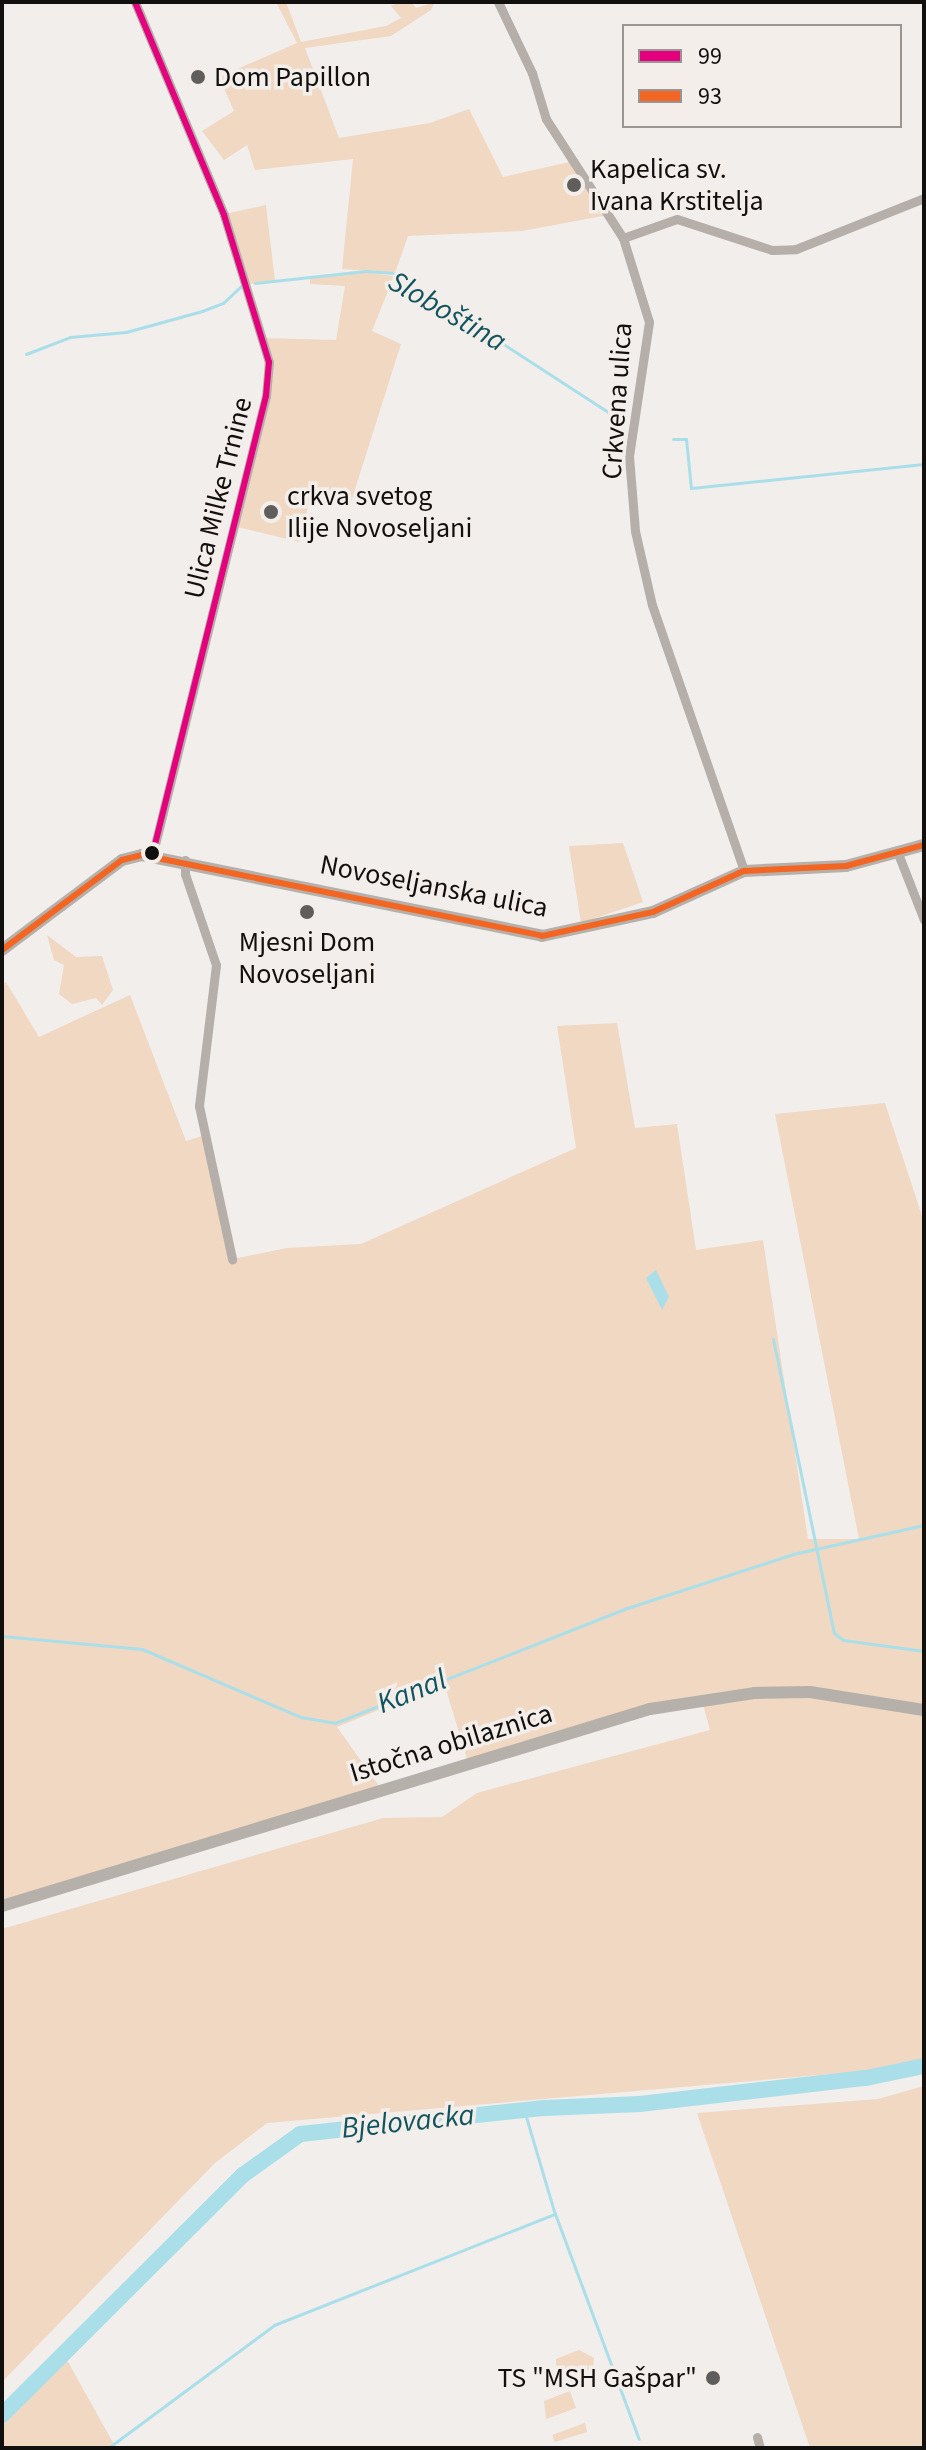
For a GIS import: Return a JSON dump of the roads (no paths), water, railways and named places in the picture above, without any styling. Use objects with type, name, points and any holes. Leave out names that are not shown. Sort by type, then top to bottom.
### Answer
[{"type":"main road","name":"Novoseljanska ulica","points":[[2,950],[122,860],[152,855],[542,936],[653,912],[744,871],[846,866],[924,845]]},
{"type":"main road","name":"Istočna obilaznica","points":[[2,1906],[650,1709],[754,1693],[810,1692],[924,1710]]},
{"type":"street","name":"Ulica Milke Trnine","points":[[135,2],[246,279],[269,362],[266,396],[152,855]]},
{"type":"street","name":"Crkvena ulica","points":[[498,2],[532,73],[546,119],[623,238],[649,322],[629,456],[635,531],[652,605],[744,871]]},
{"type":"street","points":[[623,238],[677,219],[772,250],[796,249],[924,198]]},
{"type":"street","points":[[897,851],[924,920]]},
{"type":"street","points":[[185,860],[185,874],[216,965],[199,1106],[232,1259]]},
{"type":"street","points":[[757,2437],[760,2448]]},
{"type":"water","points":[[656,1270],[669,1297],[662,1310],[646,1278]]},
{"type":"waterway","name":"Sloboština","points":[[255,283],[365,271],[394,273],[619,419]]},
{"type":"waterway","name":"Sloboština","points":[[26,354],[70,337],[126,332],[202,311],[223,303],[241,286]]},
{"type":"waterway","name":"Sloboština","points":[[673,439],[686,439],[691,488],[924,464]]},
{"type":"waterway","name":"Kanal","points":[[773,1339],[834,1633],[843,1640],[924,1651]]},
{"type":"waterway","name":"Kanal","points":[[2,1636],[142,1649],[301,1717],[335,1723],[624,1609],[793,1554],[924,1525]]},
{"type":"waterway","name":"Bjelovacka","points":[[2,2415],[243,2175],[300,2134],[545,2108],[640,2104],[866,2078],[924,2066]]},
{"type":"waterway","points":[[524,2110],[554,2211],[639,2439]]},
{"type":"waterway","points":[[108,2448],[274,2325],[555,2214]]},
{"type":"place","name":"Dom Papillon","points":[[198,77]]},
{"type":"place","name":"Kapelica sv. Ivana Krstitelja","points":[[574,185]]},
{"type":"place","name":"crkva svetog Ilije Novoseljani","points":[[271,512]]},
{"type":"place","name":"Mjesni Dom Novoseljani","points":[[307,912]]},
{"type":"place","name":"TS \"MSH Gašpar\"","points":[[713,2378]]}]
